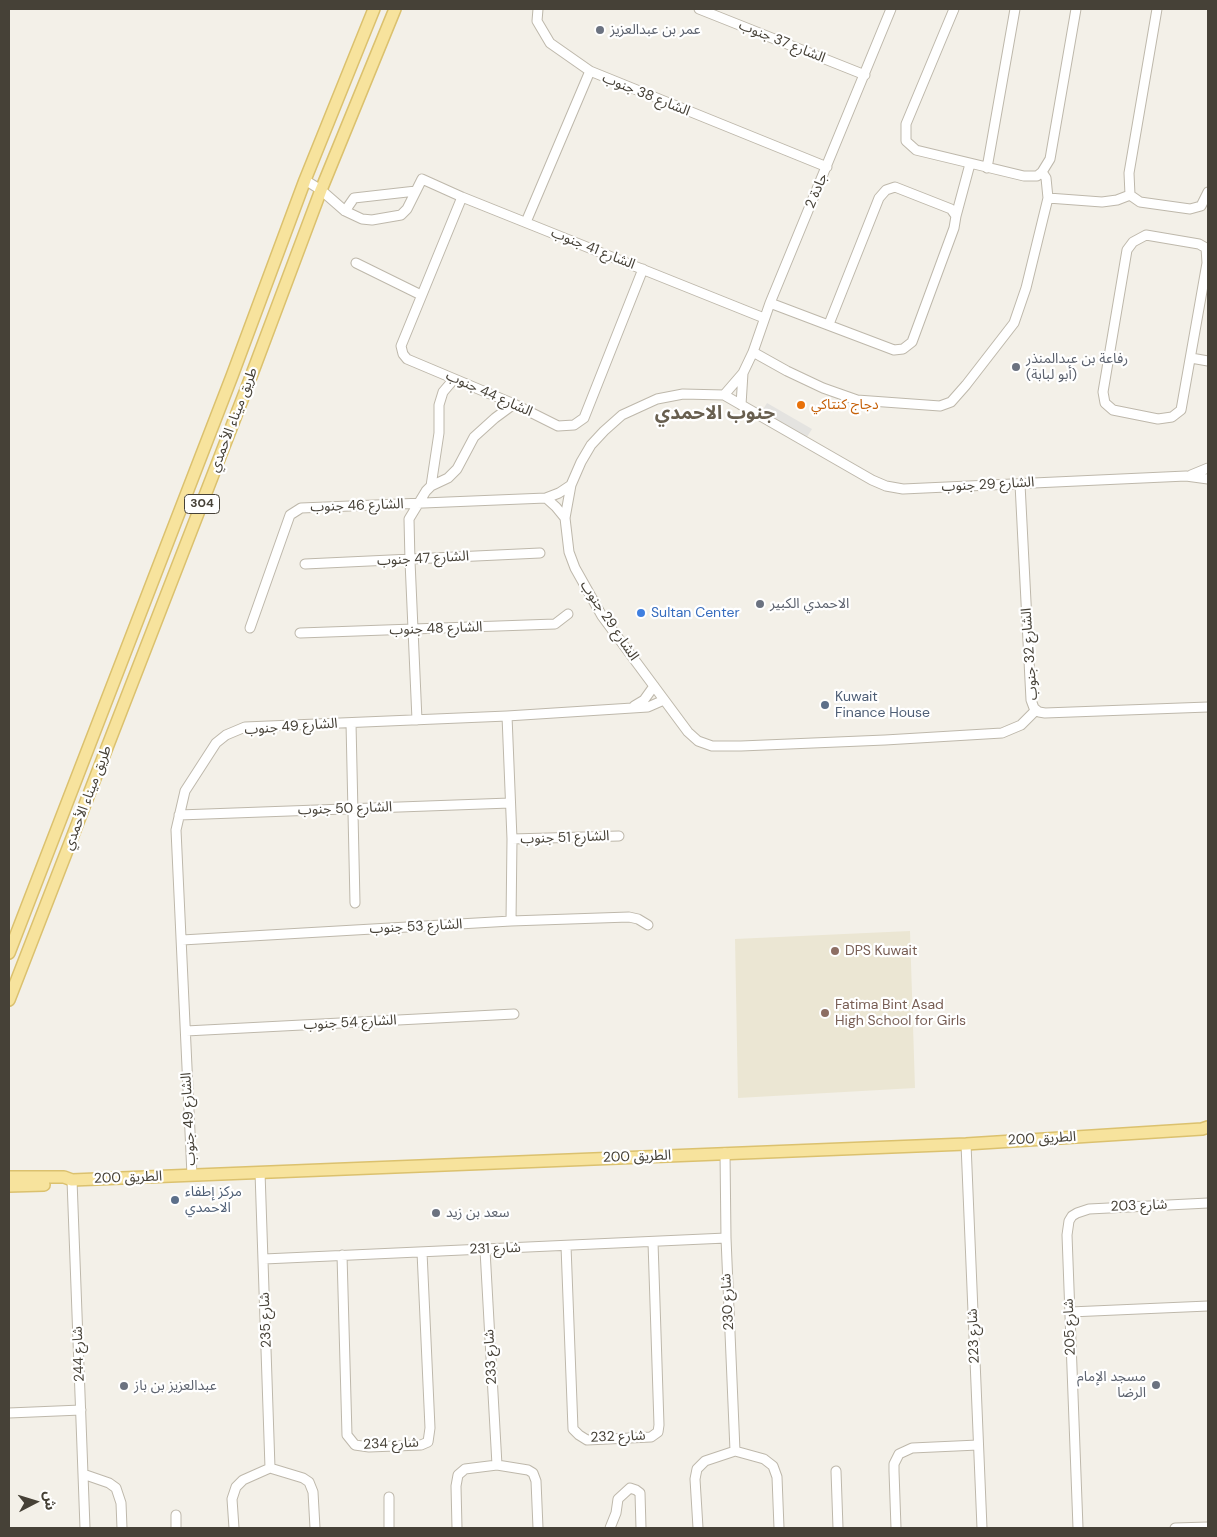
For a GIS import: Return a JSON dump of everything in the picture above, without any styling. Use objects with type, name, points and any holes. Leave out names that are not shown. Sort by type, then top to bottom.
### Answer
[{"type":"main road","name":"طريق ميناء الأحمدي","points":[[9,953],[232,376],[305,180],[374,9]]},
{"type":"main road","name":"طريق ميناء الأحمدي","points":[[9,1000],[249,382],[321,190],[395,9]]},
{"type":"main road","name":"الطريق 200","points":[[9,1186],[60,1185],[72,1180],[966,1144],[1206,1129]]},
{"type":"main road","name":"الطريق 200","points":[[9,1177],[64,1177],[72,1180]]},
{"type":"street","points":[[538,9],[538,21],[550,43],[590,71]]},
{"type":"street","name":"الشارع 37 جنوب","points":[[700,9],[865,75]]},
{"type":"street","name":"جادة 2","points":[[724,395],[743,373],[753,352],[770,303],[891,9]]},
{"type":"street","points":[[954,9],[906,124],[906,141],[916,150],[1024,176],[1037,176],[1042,172],[1050,159],[1076,9]]},
{"type":"street","points":[[987,168],[1015,9]]},
{"type":"street","points":[[1130,195],[1130,173],[1157,9]]},
{"type":"street","name":"الشارع 38 جنوب","points":[[526,222],[590,71],[827,167]]},
{"type":"street","points":[[770,303],[894,350],[903,349],[912,342],[954,228],[970,164]]},
{"type":"street","points":[[753,352],[823,388],[857,400],[940,406],[951,402],[1014,323],[1026,288],[1048,198],[1046,178],[1042,172]]},
{"type":"street","name":"الشارع 41 جنوب","points":[[416,191],[422,179],[462,197],[764,318]]},
{"type":"street","points":[[305,180],[321,190],[345,211],[362,219],[372,220],[402,215],[416,191]]},
{"type":"street","points":[[829,324],[879,198],[886,190],[895,187],[951,209],[956,216]]},
{"type":"street","points":[[345,211],[354,198],[416,191]]},
{"type":"street","points":[[1130,195],[1140,202],[1190,209],[1201,206],[1208,192]]},
{"type":"street","points":[[1048,198],[1102,202],[1117,200],[1130,195]]},
{"type":"street","name":"الشارع 44 جنوب","points":[[462,197],[401,346],[403,354],[407,359],[514,404],[558,426],[574,425],[584,418],[643,269]]},
{"type":"street","points":[[1146,235],[1199,244],[1206,248],[1207,262],[1191,358],[1181,410],[1172,417],[1158,419],[1113,410],[1105,403],[1103,392],[1127,250],[1133,242],[1146,235]]},
{"type":"street","points":[[356,263],[422,295]]},
{"type":"street","points":[[1191,358],[1208,361]]},
{"type":"street","name":"جادة 2","points":[[741,405],[743,373]]},
{"type":"street","points":[[417,720],[409,519],[431,486],[439,433],[439,404],[443,392],[454,379]]},
{"type":"street","name":"الشارع 29 جنوب","points":[[1036,710],[1021,725],[1002,733],[876,741],[712,746],[698,741],[688,732],[602,616],[583,585],[569,552],[565,518],[571,485],[581,462],[591,445],[622,415],[656,399],[683,394],[724,395],[872,480],[886,486],[903,489],[1186,476],[1208,479]]},
{"type":"street","points":[[431,486],[448,478],[457,469],[474,437],[514,404]]},
{"type":"street","name":"الشارع 29 جنوب","points":[[1186,476],[1208,468]]},
{"type":"street","name":"الشارع 32 جنوب","points":[[1020,484],[1031,700],[1036,710],[1045,713],[1208,707]]},
{"type":"street","name":"الشارع 46 جنوب","points":[[250,628],[290,516],[301,508],[546,498],[559,493],[571,485]]},
{"type":"street","points":[[546,498],[565,518]]},
{"type":"street","name":"الشارع 47 جنوب","points":[[305,564],[540,553]]},
{"type":"street","name":"الشارع 48 جنوب","points":[[300,633],[555,624],[568,614]]},
{"type":"street","points":[[631,707],[644,700],[656,688]]},
{"type":"street","name":"الشارع 49 جنوب","points":[[192,1175],[176,830],[185,791],[216,743],[226,735],[245,727],[507,716],[648,706],[664,700]]},
{"type":"street","points":[[507,716],[512,840],[511,921]]},
{"type":"street","points":[[351,723],[355,903]]},
{"type":"street","name":"الشارع 50 جنوب","points":[[179,815],[510,803]]},
{"type":"street","name":"الشارع 51 جنوب","points":[[512,840],[619,836]]},
{"type":"street","name":"الشارع 53 جنوب","points":[[182,940],[511,921],[629,917],[648,924]]},
{"type":"street","name":"الشارع 54 جنوب","points":[[186,1031],[514,1014]]},
{"type":"street","name":"شارع 223","points":[[966,1144],[982,1528]]},
{"type":"street","name":"شارع 230","points":[[725,1153],[726,1238],[735,1451]]},
{"type":"street","name":"شارع 235","points":[[260,1172],[270,1468]]},
{"type":"street","name":"شارع 244","points":[[72,1180],[85,1528]]},
{"type":"street","name":"شارع 203","points":[[1072,1216],[1088,1208],[1208,1204]]},
{"type":"street","name":"شارع 205","points":[[1072,1216],[1067,1228],[1067,1235],[1078,1528]]},
{"type":"street","name":"شارع 231","points":[[264,1259],[726,1238]]},
{"type":"street","name":"شارع 232","points":[[566,1246],[573,1429],[586,1440],[651,1437],[658,1432],[659,1425],[652,1242]]},
{"type":"street","name":"شارع 233","points":[[485,1250],[497,1465]]},
{"type":"street","name":"شارع 234","points":[[342,1256],[347,1435],[355,1445],[369,1447],[421,1445],[428,1442],[430,1428],[422,1252]]},
{"type":"street","points":[[1070,1312],[1208,1306]]},
{"type":"street","points":[[9,1413],[81,1410]]},
{"type":"street","points":[[896,1528],[894,1464],[899,1454],[912,1448],[978,1445]]},
{"type":"street","points":[[698,1528],[695,1479],[697,1469],[705,1461],[735,1451],[764,1459],[773,1466],[777,1476],[780,1528]]},
{"type":"street","points":[[457,1528],[456,1486],[458,1475],[465,1469],[497,1465],[528,1470],[533,1473],[536,1481],[538,1528]]},
{"type":"street","points":[[234,1528],[232,1499],[236,1487],[244,1480],[270,1468],[303,1478],[309,1482],[313,1492],[315,1528]]},
{"type":"street","points":[[836,1471],[838,1528]]},
{"type":"street","points":[[83,1474],[109,1483],[116,1488],[121,1503],[122,1528]]},
{"type":"street","points":[[610,1528],[616,1513],[618,1499],[630,1488],[640,1493],[641,1528]]},
{"type":"street","points":[[389,1498],[389,1528]]},
{"type":"street","points":[[176,1515],[176,1528]]},
{"type":"street","points":[[1175,1528],[1208,1527]]},
{"type":"shaded area","points":[[767,403],[812,429],[807,437],[762,411]]},
{"type":"shaded area","name":"Fatima Bint Asad High School for Girls","points":[[910,931],[915,1088],[738,1098],[735,939]]},
{"type":"place","name":"عمر بن عبدالعزيز","points":[[600,30]]},
{"type":"place","name":"رفاعة بن عبدالمنذر (أبو لبابة)","points":[[1016,367]]},
{"type":"place","name":"دجاج كنتاكي","points":[[801,405]]},
{"type":"place","name":"الاحمدي الكبير","points":[[760,604]]},
{"type":"place","name":"Sultan Center","points":[[641,613]]},
{"type":"place","name":"Kuwait Finance House","points":[[825,705]]},
{"type":"place","name":"DPS Kuwait","points":[[835,951]]},
{"type":"place","name":"Fatima Bint Asad High School for Girls","points":[[825,1013]]},
{"type":"place","name":"مركز إطفاء الاحمدي","points":[[175,1200]]},
{"type":"place","name":"سعد بن زيد","points":[[436,1213]]},
{"type":"place","name":"مسجد الإمام الرضا","points":[[1156,1385]]},
{"type":"place","name":"عبدالعزيز بن باز","points":[[124,1386]]},
{"type":"district","name":"جنوب الاحمدي","points":[[715,414]]}]
